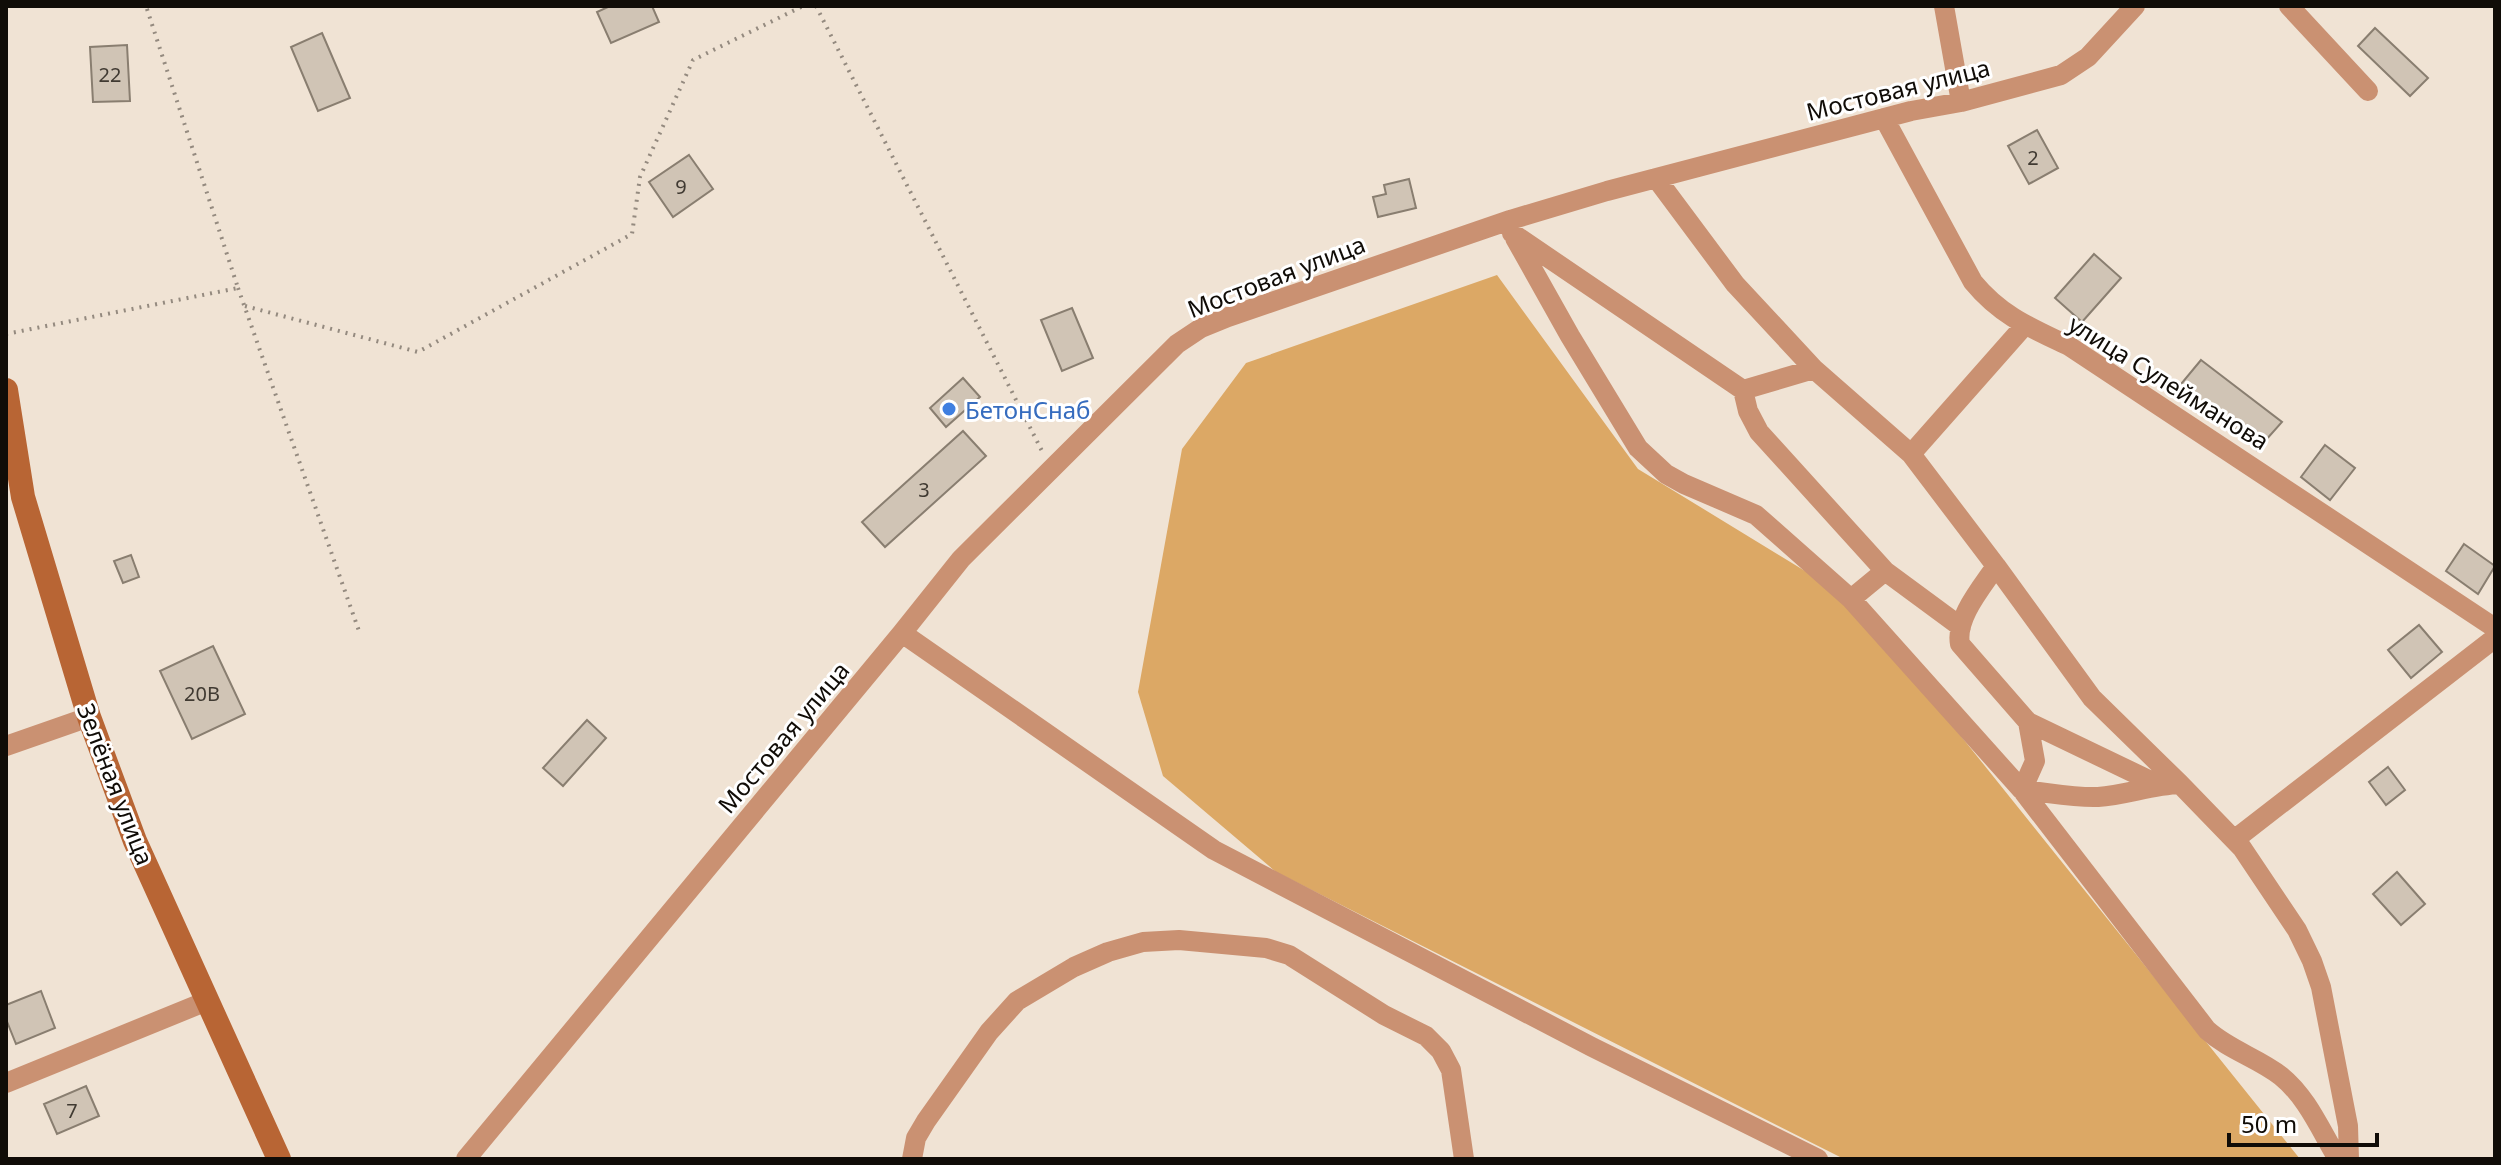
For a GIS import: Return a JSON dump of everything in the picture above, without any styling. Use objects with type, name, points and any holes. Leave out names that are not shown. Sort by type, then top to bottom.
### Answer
[{"type":"main road","name":"Зелёная улица","points":[[6,390],[10,447],[89,717],[135,841],[279,1159]]},
{"type":"street","points":[[1944,6],[1961,102]]},
{"type":"street","name":"Мостовая улица","points":[[466,1159],[961,559],[1177,344],[1201,328],[1656,178],[2061,75],[2088,57],[2135,6]]},
{"type":"street","points":[[2289,6],[2368,91]]},
{"type":"street","name":"улица Сулейманова","points":[[1884,118],[1973,282],[1993,305],[2025,325],[2069,346],[2495,628]]},
{"type":"street","points":[[1656,178],[1735,284],[1814,369],[1911,454],[2092,698],[2234,840],[2297,930],[2312,961],[2321,987],[2345,1113],[2349,1159]]},
{"type":"street","points":[[1511,227],[1743,390],[1748,411],[1759,432],[1885,571],[1961,627]]},
{"type":"street","points":[[1511,227],[1570,336],[1638,448],[1648,459],[1684,484],[1756,515],[1851,599],[2022,790],[2207,1030],[2229,1047],[2267,1066],[2292,1086],[2338,1159]]},
{"type":"street","points":[[1911,454],[2025,325]]},
{"type":"street","points":[[1743,390],[1814,369]]},
{"type":"street","points":[[1996,566],[1961,627],[1958,635],[1960,644],[2028,722],[2157,784],[2180,784]]},
{"type":"street","points":[[1851,599],[1885,571]]},
{"type":"street","points":[[902,633],[1214,850],[1592,1047],[1818,1159]]},
{"type":"street","points":[[2234,840],[2495,638]]},
{"type":"street","points":[[6,746],[89,717]]},
{"type":"street","points":[[2022,790],[2035,761],[2028,722]]},
{"type":"street","points":[[2022,790],[2096,797],[2145,790],[2157,784]]},
{"type":"street","points":[[912,1159],[916,1138],[926,1121],[989,1032],[1017,1001],[1074,967],[1108,952],[1143,942],[1179,940],[1266,948],[1289,955],[1384,1015],[1426,1036],[1441,1051],[1451,1070],[1464,1159]]},
{"type":"street","points":[[6,1083],[207,1001]]},
{"type":"path","points":[[146,6],[238,288],[359,631]]},
{"type":"path","points":[[245,306],[418,352],[632,234],[640,177],[693,60],[803,6]]},
{"type":"path","points":[[816,6],[1051,469]]},
{"type":"path","points":[[6,334],[238,288]]},
{"type":"shaded area","points":[[1497,275],[1638,469],[1851,599],[2300,1159],[1844,1159],[1276,872],[1163,776],[1138,692],[1182,449],[1246,363]]},
{"type":"building","points":[[610,6],[652,6],[659,22],[611,43],[597,12]]},
{"type":"building","points":[[2375,28],[2428,78],[2410,96],[2358,46]]},
{"type":"building","points":[[322,33],[350,98],[318,111],[291,47]]},
{"type":"building","points":[[127,45],[130,101],[93,102],[90,47]]},
{"type":"building","points":[[2037,130],[2058,168],[2029,184],[2008,146]]},
{"type":"building","points":[[689,155],[713,189],[673,217],[649,182]]},
{"type":"building","points":[[1409,179],[1416,208],[1378,217],[1373,197],[1386,194],[1384,185]]},
{"type":"building","points":[[2094,254],[2121,278],[2082,322],[2055,298]]},
{"type":"building","points":[[1072,308],[1093,358],[1062,371],[1041,320]]},
{"type":"building","points":[[2201,360],[2282,422],[2257,450],[2216,414],[2212,419],[2176,390]]},
{"type":"building","points":[[963,378],[980,397],[946,427],[930,408]]},
{"type":"building","points":[[963,431],[986,456],[885,547],[862,522]]},
{"type":"building","points":[[2325,445],[2355,468],[2330,500],[2301,477]]},
{"type":"building","points":[[2464,544],[2495,566],[2478,594],[2446,571]]},
{"type":"building","points":[[131,555],[139,577],[123,583],[114,561]]},
{"type":"building","points":[[2419,625],[2442,652],[2411,678],[2388,650]]},
{"type":"building","points":[[213,646],[245,714],[192,739],[160,671]]},
{"type":"building","points":[[587,720],[606,738],[563,786],[543,768]]},
{"type":"building","points":[[2388,767],[2405,790],[2386,805],[2369,782]]},
{"type":"building","points":[[2397,872],[2425,904],[2401,925],[2373,894]]},
{"type":"building","points":[[41,991],[55,1028],[16,1044],[6,1019],[6,1005]]},
{"type":"building","points":[[86,1086],[99,1116],[57,1134],[44,1104]]},
{"type":"place","name":"БетонСнаб","points":[[949,409]]}]
